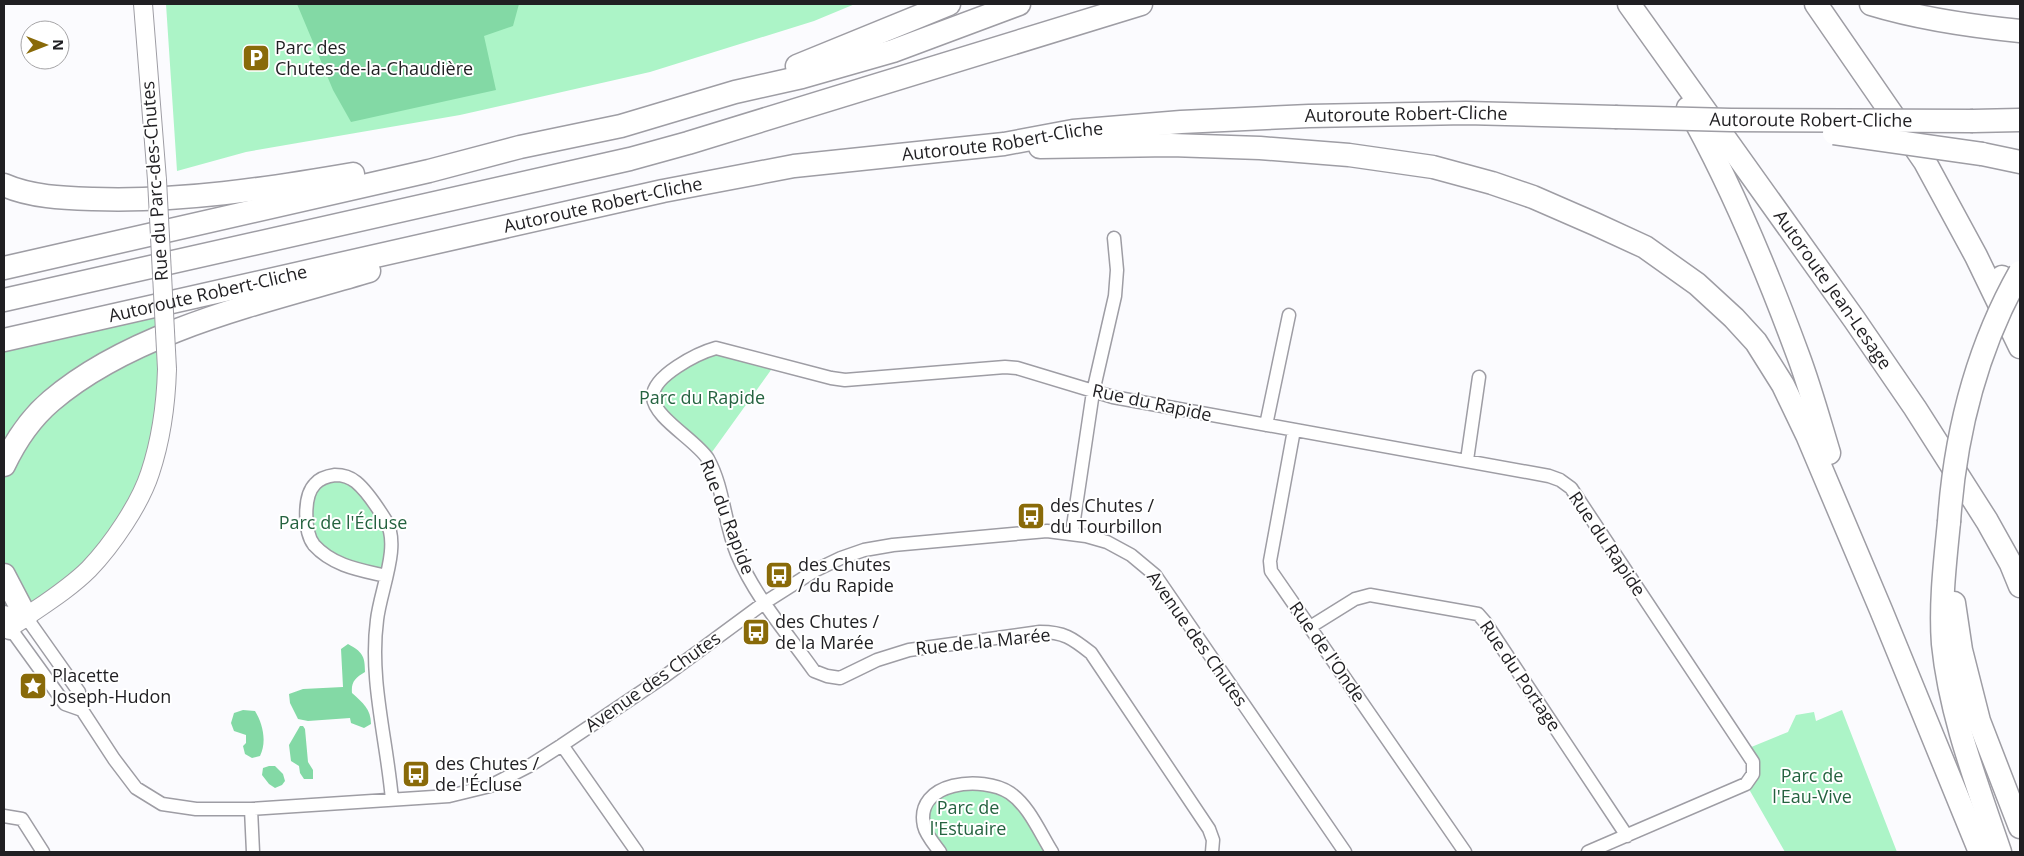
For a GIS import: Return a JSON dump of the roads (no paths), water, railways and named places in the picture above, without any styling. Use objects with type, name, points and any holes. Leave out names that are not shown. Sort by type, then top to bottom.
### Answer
[{"type":"highway","points":[[735,92],[949,4]]},
{"type":"highway","points":[[4,268],[622,126],[735,92],[802,77],[892,51],[1019,4]]},
{"type":"highway","points":[[4,300],[630,159],[1141,4]]},
{"type":"highway","name":"Autoroute Jean-Lesage","points":[[1629,4],[1854,319],[1915,408],[1987,521],[2020,586]]},
{"type":"highway","points":[[1816,4],[1987,252],[2020,309]]},
{"type":"highway","points":[[1871,4],[1929,18],[2020,31]]},
{"type":"highway","points":[[1650,35],[1676,88],[1713,152],[1760,258],[1799,356],[1834,472],[1882,610]]},
{"type":"highway","name":"Autoroute Robert-Cliche","points":[[4,340],[663,191],[794,166],[1004,144],[1073,131],[1181,122],[1290,117],[1466,113],[1731,120],[2020,120]]},
{"type":"highway","points":[[1731,120],[1870,137],[1982,154],[2020,162]]},
{"type":"highway","points":[[1004,144],[1051,148],[1171,145],[1260,148],[1349,155],[1433,167],[1492,183],[1533,197],[1645,247],[1697,284],[1734,318],[1756,342],[1783,385],[1808,435],[1882,610],[1980,852]]},
{"type":"highway","points":[[1926,162],[1976,256],[2020,347]]},
{"type":"highway","points":[[4,185],[14,190],[38,195],[75,199],[140,201],[275,188],[374,170],[429,171]]},
{"type":"highway","points":[[4,465],[27,427],[50,402],[103,364],[131,350],[217,316],[391,265],[494,229]]},
{"type":"highway","points":[[2000,852],[1951,698],[1943,643],[1943,581],[1952,480],[1960,433],[1992,329],[2020,272]]},
{"type":"highway","points":[[1949,522],[1951,581],[1961,650],[1979,721],[2020,827]]},
{"type":"highway","points":[[4,575],[11,623]]},
{"type":"street","name":"Rue du Parc-des-Chutes","points":[[11,623],[67,589],[89,568],[112,541],[129,516],[150,474],[160,431],[167,368],[157,180],[143,4]]},
{"type":"street","points":[[1072,533],[1093,392],[1115,296],[1117,270],[1114,238]]},
{"type":"street","points":[[1266,425],[1288,315]]},
{"type":"street","name":"Rue du Rapide","points":[[764,603],[736,552],[715,475],[707,458],[697,445],[658,412],[653,398],[655,387],[661,378],[704,352],[716,348],[845,380],[1011,367],[1030,370],[1093,392],[1549,476],[1560,480],[1571,488],[1753,762],[1753,774],[1746,784],[1627,836]]},
{"type":"street","points":[[1467,460],[1479,377]]},
{"type":"street","name":"Rue de l'Onde","points":[[1294,430],[1270,561],[1271,571],[1465,852]]},
{"type":"street","points":[[386,576],[350,568],[328,557],[313,544],[307,528],[306,508],[310,492],[315,484],[327,476],[342,475],[356,481],[390,528],[392,551],[377,618],[374,642],[376,680],[390,773],[392,800]]},
{"type":"street","name":"Avenue des Chutes","points":[[11,623],[79,692],[82,710],[136,788],[162,804],[196,810],[251,810],[449,796],[490,786],[529,766],[664,676],[764,603],[816,570],[840,558],[864,550],[893,545],[1025,532],[1072,533],[1107,542],[1130,555],[1155,575],[1345,852]]},
{"type":"street","name":"Rue du Portage","points":[[1310,628],[1355,599],[1370,595],[1478,614],[1627,836]]},
{"type":"street","name":"Rue de la Marée","points":[[764,603],[814,671],[840,678],[877,660],[908,650],[1040,632],[1054,632],[1065,635],[1090,653],[1096,661],[1209,829],[1213,840],[1212,852]]},
{"type":"street","name":"Avenue des Chutes","points":[[11,623],[65,704],[82,710]]},
{"type":"street","points":[[562,745],[637,852]]},
{"type":"street","points":[[940,852],[924,828],[923,814],[927,802],[939,791],[963,784],[982,784],[998,786],[1012,795],[1024,808],[1052,852]]},
{"type":"street","points":[[251,810],[253,852]]},
{"type":"street","points":[[4,816],[22,819],[43,852]]},
{"type":"street","points":[[1588,852],[1627,836]]},
{"type":"place","name":"Parc des Chutes-de-la-Chaudière","points":[[256,58]]},
{"type":"place","name":"des Chutes / du Tourbillon","points":[[1031,516]]},
{"type":"place","name":"des Chutes / du Rapide","points":[[779,575]]},
{"type":"place","name":"des Chutes / de la Marée","points":[[756,632]]},
{"type":"place","name":"Placette Joseph-Hudon","points":[[33,686]]},
{"type":"place","name":"des Chutes / de l'Écluse","points":[[416,774]]},
{"type":"park label","name":"Parc du Rapide","points":[[702,398]]},
{"type":"park label","name":"Parc de l'Écluse","points":[[343,523]]},
{"type":"park label","name":"Parc de l'Eau-Vive","points":[[1812,786]]},
{"type":"park label","name":"Parc de l'Estuaire","points":[[968,818]]}]
